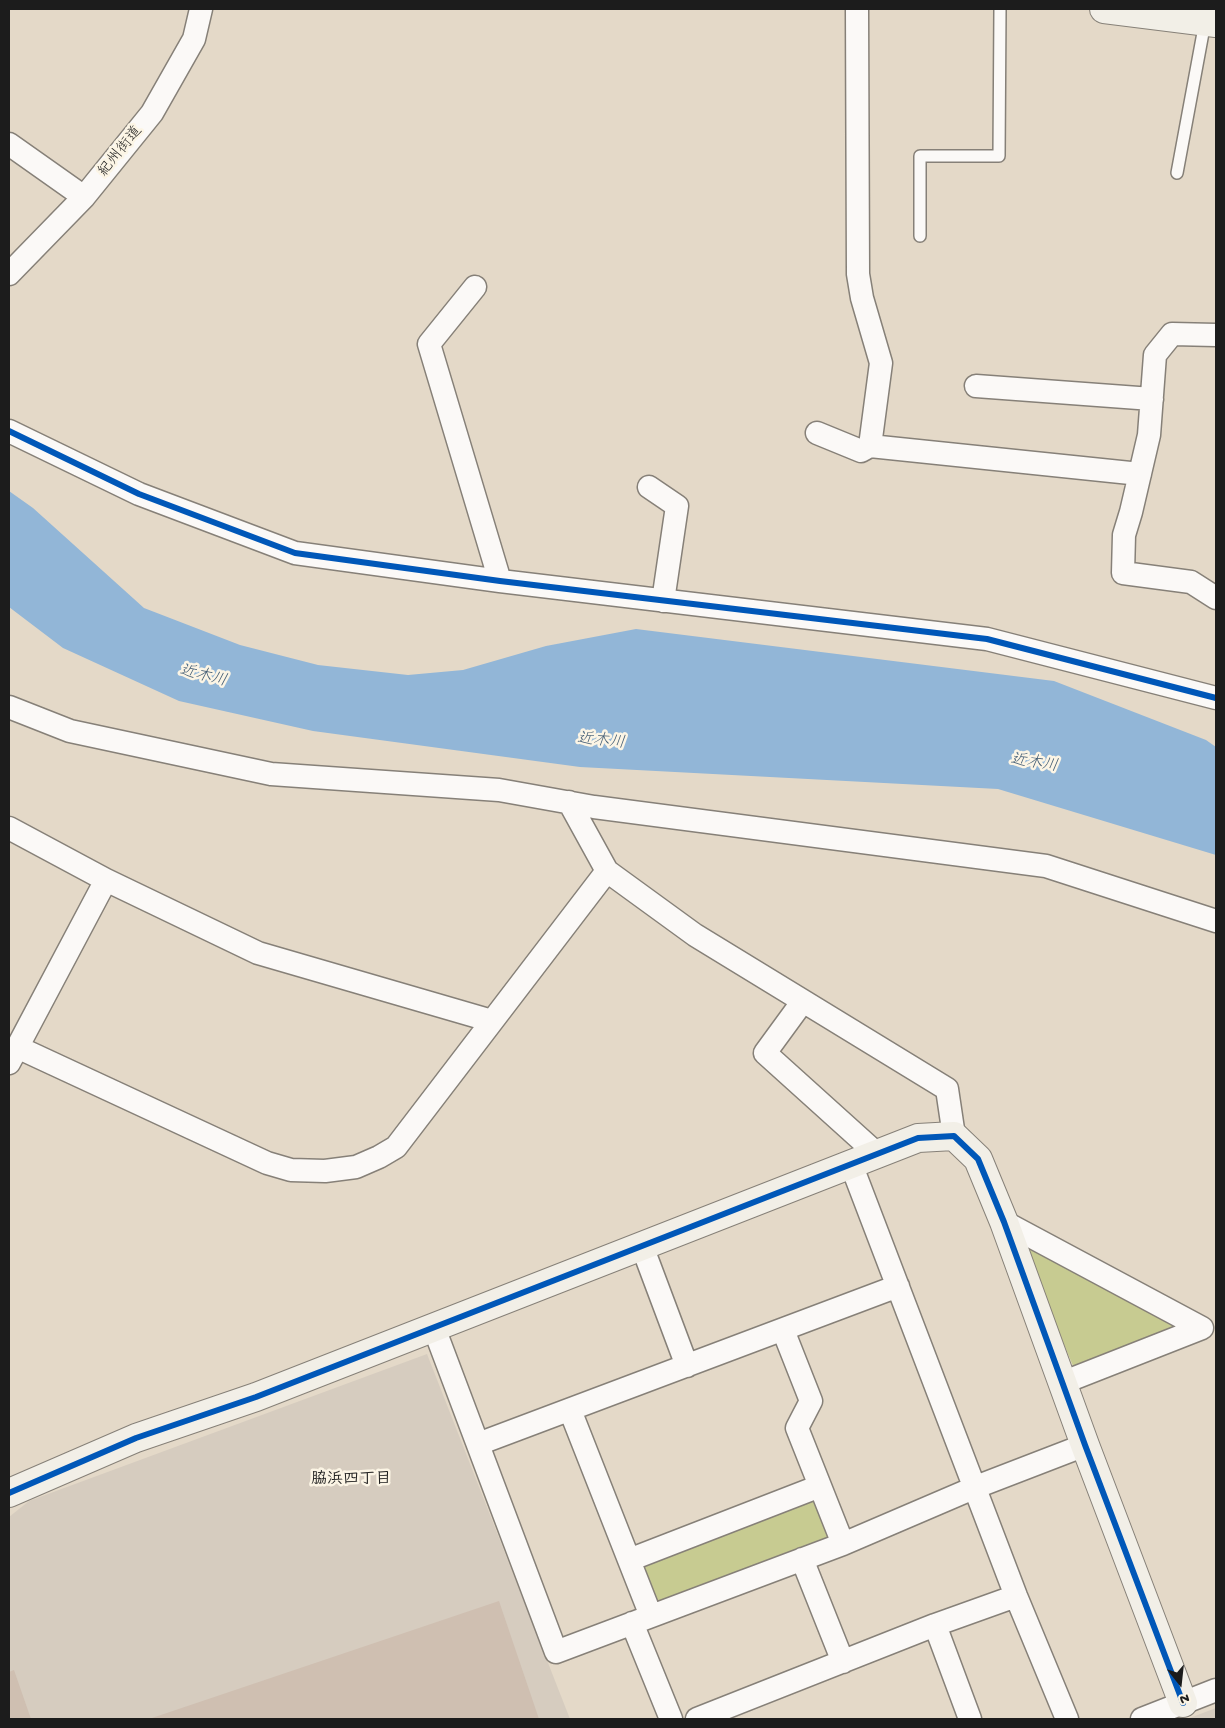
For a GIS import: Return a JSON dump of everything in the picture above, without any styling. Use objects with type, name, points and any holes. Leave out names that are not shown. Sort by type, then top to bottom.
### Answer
[{"type":"street","name":"紀州街道","points":[[9,274],[84,197],[152,113],[194,39],[202,9]]},
{"type":"street","points":[[857,9],[858,274],[862,298],[881,363],[870,446]]},
{"type":"street","points":[[1104,9],[1210,22]]},
{"type":"street","points":[[9,144],[84,197]]},
{"type":"street","points":[[475,287],[429,344],[500,581]]},
{"type":"street","points":[[1216,335],[1172,334],[1155,355],[1149,435],[1124,535],[1123,573],[1191,582],[1216,598]]},
{"type":"street","points":[[976,386],[1152,399]]},
{"type":"street","points":[[9,430],[139,494],[295,553],[500,581],[987,639],[1216,698]]},
{"type":"street","points":[[817,433],[861,451],[870,446],[1140,474]]},
{"type":"street","points":[[649,487],[677,506],[663,601]]},
{"type":"street","points":[[9,707],[70,731],[271,774],[499,790],[736,826],[1046,866],[1216,921]]},
{"type":"street","points":[[569,802],[607,871],[695,935],[947,1089],[954,1136],[978,1159],[1004,1222],[1084,1445],[1183,1703]]},
{"type":"street","points":[[9,828],[106,880],[258,953],[492,1021]]},
{"type":"street","points":[[106,880],[13,1055],[267,1163],[291,1170],[325,1171],[356,1167],[379,1157],[396,1146],[607,871]]},
{"type":"street","points":[[803,1001],[765,1053],[876,1154]]},
{"type":"street","points":[[9,1493],[136,1438],[256,1397],[918,1138],[954,1136]]},
{"type":"street","points":[[851,1164],[976,1487],[1016,1596],[1067,1719]]},
{"type":"street","points":[[1004,1222],[1202,1328],[1062,1383]]},
{"type":"street","points":[[642,1246],[687,1366]]},
{"type":"street","points":[[478,1444],[898,1286]]},
{"type":"street","points":[[434,1328],[556,1652],[843,1544],[976,1487],[1084,1445]]},
{"type":"street","points":[[783,1330],[810,1401],[797,1428],[843,1544]]},
{"type":"street","points":[[570,1410],[629,1560],[642,1619],[671,1719]]},
{"type":"street","points":[[629,1560],[820,1486]]},
{"type":"street","points":[[802,1559],[843,1662]]},
{"type":"street","points":[[697,1719],[935,1625],[1016,1596]]},
{"type":"street","points":[[935,1625],[970,1719]]},
{"type":"street","points":[[1142,1719],[1216,1690]]},
{"type":"lane","points":[[920,236],[920,156],[999,156],[1000,9]]},
{"type":"lane","points":[[1177,172],[1210,22]]},
{"type":"shaded area","points":[[427,1354],[570,1719],[9,1719],[9,1517],[29,1501]]},
{"type":"shaded area","points":[[1216,1708],[1216,1719],[1187,1719]]},
{"type":"green space","points":[[1020,1240],[1183,1327],[1076,1373]]},
{"type":"green space","points":[[816,1494],[833,1539],[656,1605],[642,1561]]},
{"type":"water","name":"近木川","points":[[9,491],[33,508],[144,608],[240,645],[318,665],[408,675],[463,670],[546,646],[636,629],[1054,681],[1206,740],[1216,747],[1216,855],[998,789],[580,767],[313,731],[179,701],[63,648],[9,607]]},
{"type":"building","points":[[499,1601],[539,1719],[149,1719]]},
{"type":"building","points":[[14,1670],[31,1719],[9,1719],[9,1672]]},
{"type":"cycle path","points":[[9,431],[139,494],[295,553],[500,581],[987,639],[1216,698]]},
{"type":"cycle path","points":[[9,1493],[136,1438],[256,1397],[918,1138],[954,1136],[978,1159],[1004,1222],[1085,1445],[1183,1703]]},
{"type":"district","name":"脇浜四丁目","points":[[351,1481]]}]
